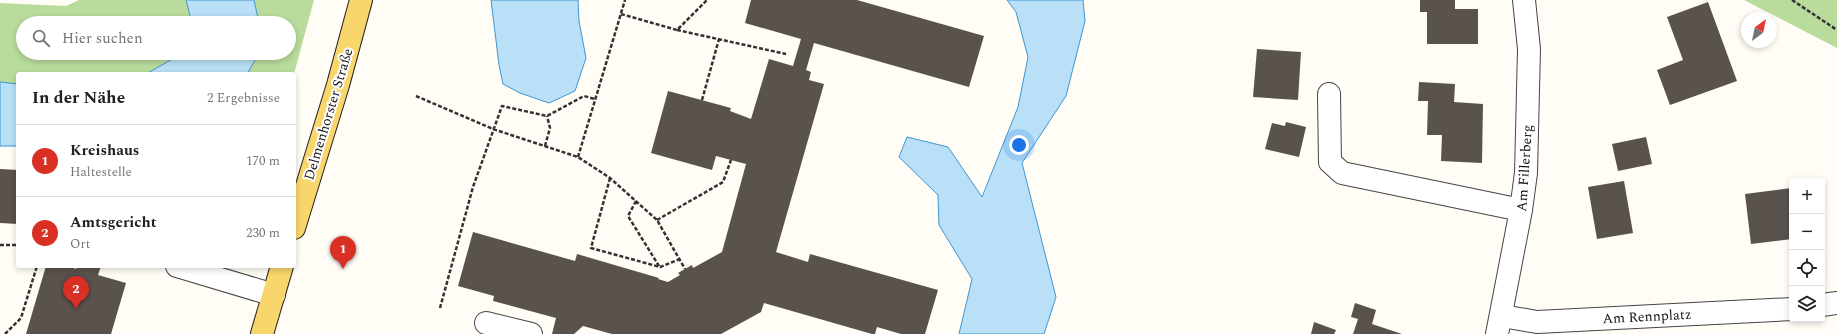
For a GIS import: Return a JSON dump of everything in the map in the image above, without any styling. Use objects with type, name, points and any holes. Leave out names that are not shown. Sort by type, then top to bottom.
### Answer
[{"type":"main road","name":"Delmenhorster Straße","points":[[296,222],[338,85],[361,0]]},
{"type":"main road","points":[[262,334],[281,268]]},
{"type":"street","name":"Am Fillerberg","points":[[1499,325],[1521,210],[1526,173],[1530,49],[1524,0]]},
{"type":"street","points":[[1329,94],[1330,162],[1342,172],[1521,210]]},
{"type":"street","points":[[184,268],[274,295]]},
{"type":"street","points":[[1825,305],[1837,303]]},
{"type":"street","name":"Am Rennplatz","points":[[1499,325],[1789,309]]},
{"type":"street","points":[[486,323],[531,334]]},
{"type":"path","points":[[578,156],[625,0]]},
{"type":"path","points":[[677,30],[707,0]]},
{"type":"path","points":[[1792,0],[1837,30]]},
{"type":"path","points":[[621,14],[677,30],[786,54]]},
{"type":"path","points":[[702,100],[719,39]]},
{"type":"path","points":[[416,96],[493,129],[578,156],[610,178],[657,220],[685,269]]},
{"type":"path","points":[[440,308],[469,200],[502,106],[547,116],[584,96],[595,99]]},
{"type":"path","points":[[545,146],[550,128],[547,116]]},
{"type":"path","points":[[657,220],[723,182],[731,160]]},
{"type":"path","points":[[610,178],[592,248],[660,267],[680,259]]},
{"type":"path","points":[[636,202],[628,216],[660,267]]},
{"type":"path","points":[[0,245],[16,245]]},
{"type":"path","points":[[6,334],[21,318],[36,268]]},
{"type":"green space","points":[[79,0],[186,0],[190,16],[16,16],[16,60],[171,60],[150,72],[16,72],[16,84],[0,82],[0,3],[66,6]]},
{"type":"green space","points":[[254,0],[314,0],[295,72],[248,72],[255,60],[296,60],[296,16],[257,16]]},
{"type":"green space","points":[[1744,0],[1837,0],[1837,48],[1777,17],[1777,12],[1767,12]]},
{"type":"water","points":[[186,0],[254,0],[257,16],[190,16]]},
{"type":"water","points":[[491,0],[578,0],[579,21],[586,58],[575,91],[549,103],[520,93],[503,84],[499,65]]},
{"type":"water","points":[[1007,0],[1083,0],[1085,21],[1066,96],[1022,163],[1056,297],[1044,334],[959,334],[972,279],[939,225],[938,195],[899,157],[907,137],[948,147],[982,197],[1018,107],[1028,57],[1016,12]]},
{"type":"water","points":[[171,60],[255,60],[248,72],[150,72]]},
{"type":"water","points":[[0,82],[16,84],[16,146],[0,146]]},
{"type":"building","points":[[751,0],[857,0],[984,36],[969,87],[814,43],[806,70],[811,72],[809,80],[824,84],[776,252],[808,262],[810,254],[938,290],[925,334],[901,334],[877,327],[875,334],[872,334],[764,303],[761,312],[721,334],[612,334],[583,326],[574,334],[552,334],[556,318],[493,301],[494,296],[458,286],[473,232],[575,261],[577,254],[668,282],[680,275],[678,273],[692,265],[693,268],[722,252],[746,164],[716,156],[712,170],[651,153],[668,91],[731,108],[730,111],[751,119],[769,59],[793,66],[801,39],[745,23]]},
{"type":"building","points":[[1420,0],[1455,0],[1455,9],[1478,9],[1478,44],[1427,44],[1427,12],[1420,12]]},
{"type":"building","points":[[1708,2],[1737,81],[1670,105],[1657,70],[1683,60],[1667,17]]},
{"type":"building","points":[[1257,49],[1301,52],[1298,100],[1253,97]]},
{"type":"building","points":[[1419,82],[1455,84],[1454,102],[1483,104],[1482,163],[1441,161],[1442,135],[1427,135],[1428,101],[1418,101]]},
{"type":"building","points":[[1286,122],[1306,127],[1299,157],[1265,149],[1272,123],[1285,126]]},
{"type":"building","points":[[1646,137],[1652,164],[1618,171],[1612,144]]},
{"type":"building","points":[[0,169],[16,170],[16,224],[0,223]]},
{"type":"building","points":[[1624,181],[1633,233],[1597,239],[1588,187]]},
{"type":"building","points":[[1789,188],[1789,239],[1751,244],[1745,194]]},
{"type":"building","points":[[45,268],[100,268],[98,275],[126,283],[111,334],[26,334]]},
{"type":"building","points":[[1355,303],[1376,310],[1372,324],[1402,334],[1353,334],[1358,319],[1351,317]]},
{"type":"building","points":[[1314,322],[1336,330],[1334,334],[1311,334]]},
{"type":"place","name":"Kreishaus","points":[[343,269]]},
{"type":"place","name":"Amtsgericht","points":[[76,309]]}]
